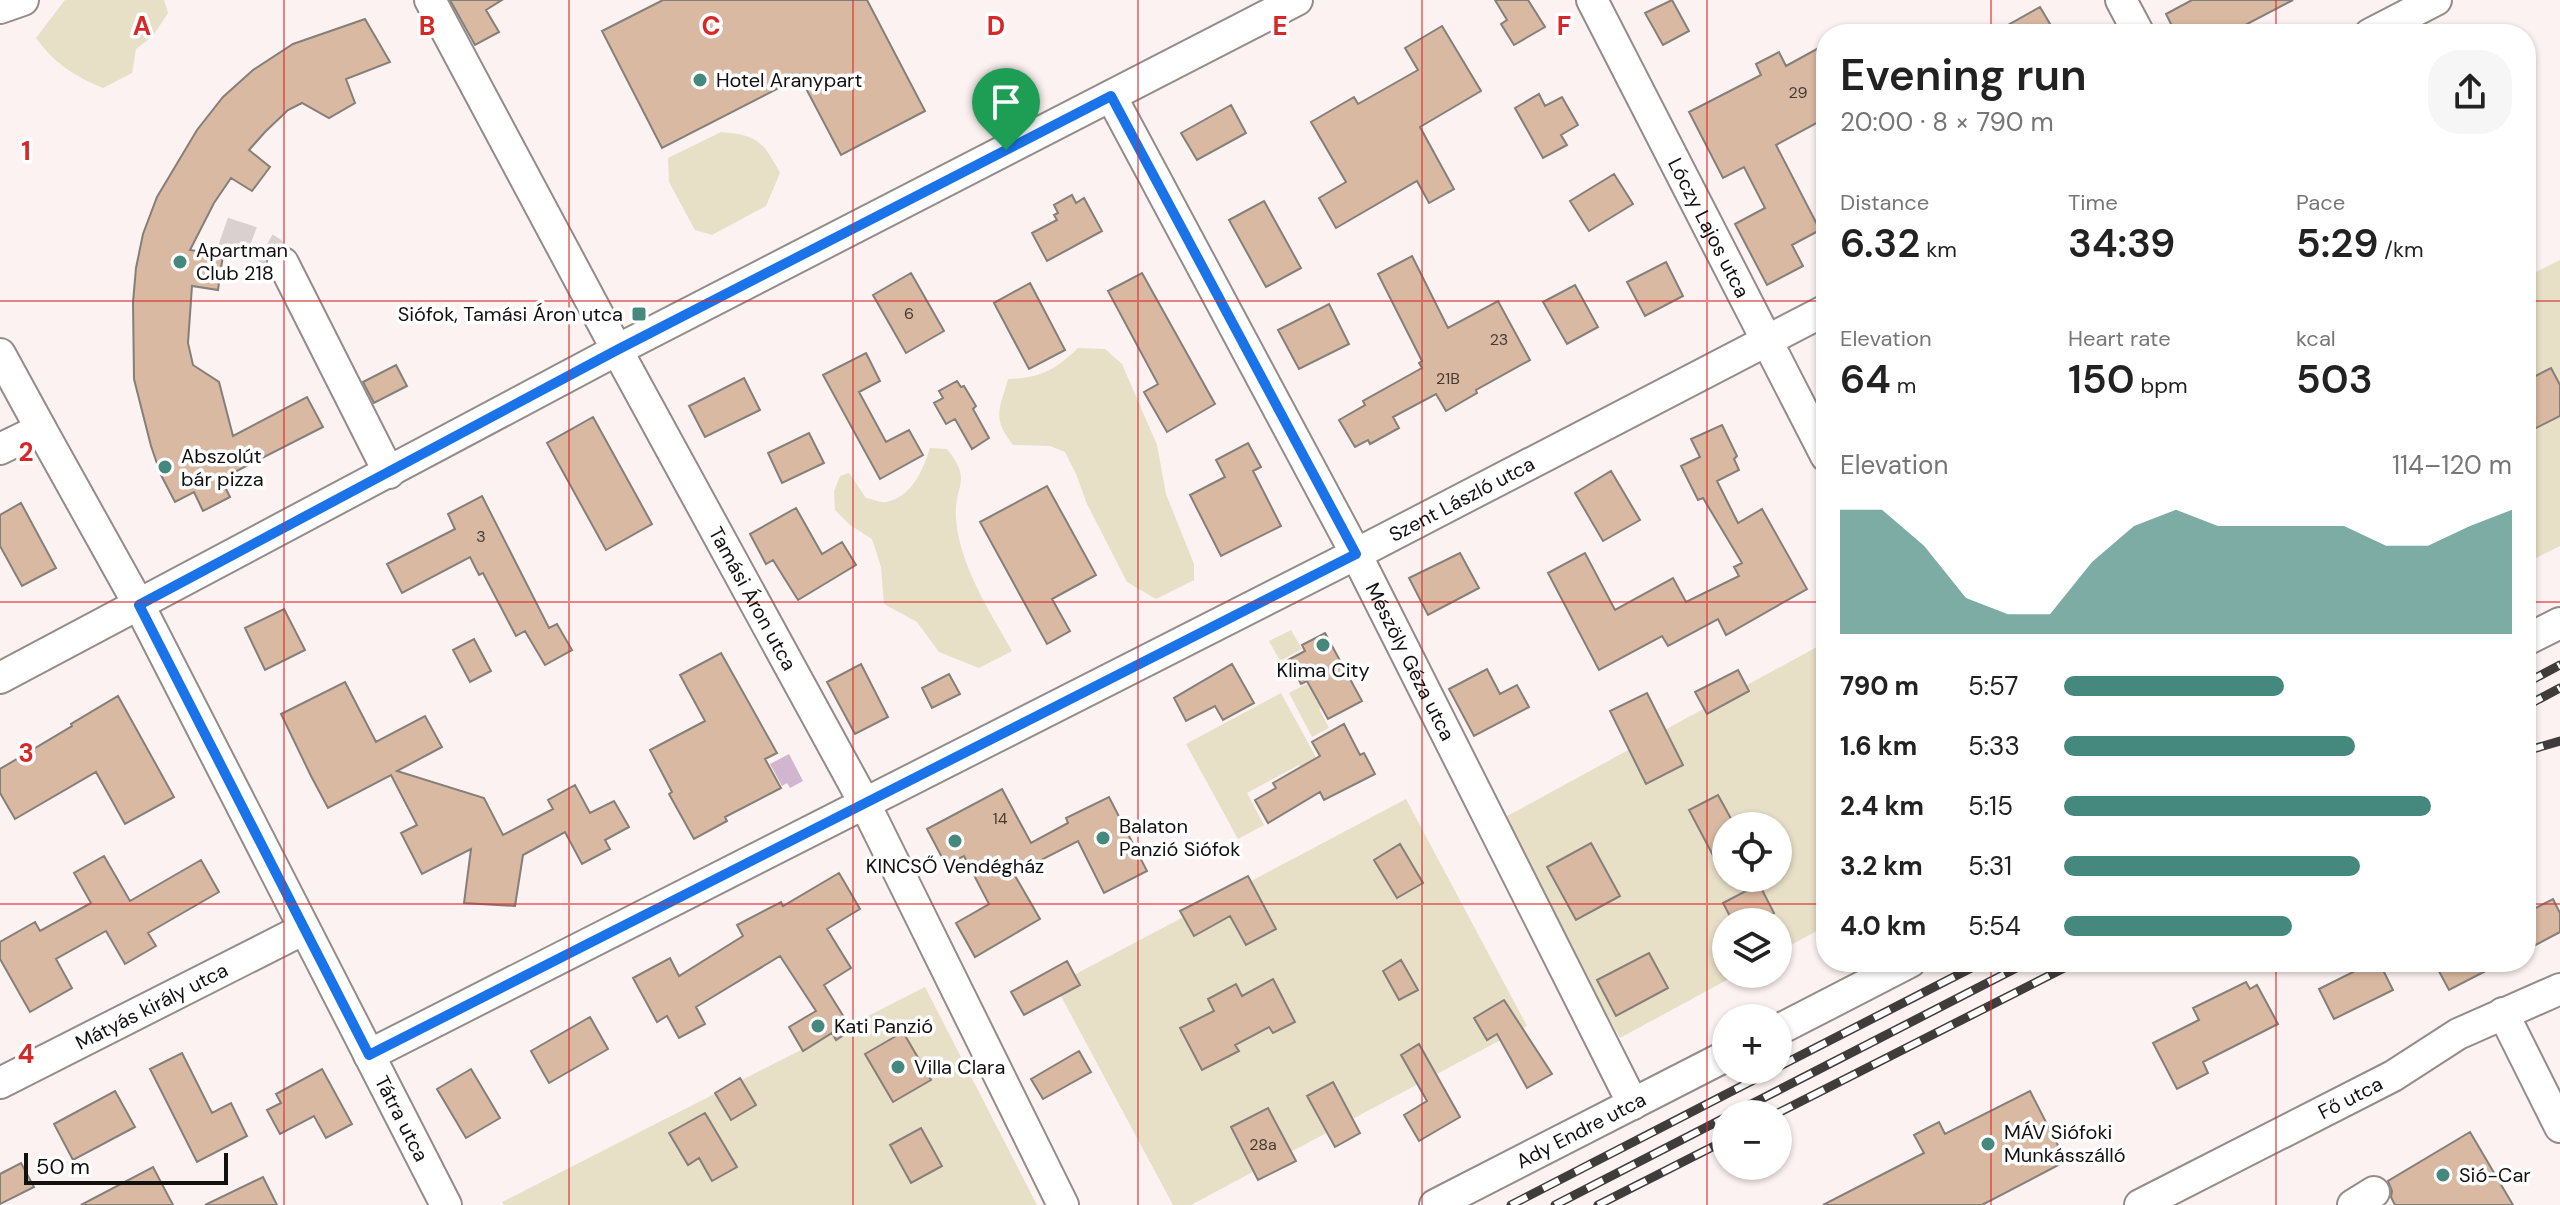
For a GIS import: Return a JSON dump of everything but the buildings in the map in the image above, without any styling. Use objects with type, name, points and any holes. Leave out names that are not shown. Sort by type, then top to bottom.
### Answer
[{"type":"street","points":[[0,8],[23,0]]},
{"type":"street","name":"Tamási Áron utca","points":[[430,0],[865,804],[1063,1205]]},
{"type":"street","points":[[0,678],[617,350],[1297,0]]},
{"type":"street","name":"Lóczy Lajos utca","points":[[1592,0],[1816,436]]},
{"type":"street","points":[[2121,0],[2134,24]]},
{"type":"street","points":[[2389,24],[2436,0]]},
{"type":"street","name":"Mészöly Géza utca","points":[[1111,96],[1356,554],[1633,1104]]},
{"type":"street","points":[[283,263],[389,473]]},
{"type":"street","name":"Szent László utca","points":[[369,1055],[1356,554],[1816,315]]},
{"type":"street","name":"Tátra utca","points":[[0,354],[139,605],[446,1205]]},
{"type":"street","points":[[0,449],[41,429]]},
{"type":"street","points":[[2536,635],[2560,623]]},
{"type":"street","name":"Mátyás király utca","points":[[0,1083],[304,929]]},
{"type":"street","points":[[1792,1023],[1891,972]]},
{"type":"street","name":"Fő utca","points":[[2140,1205],[2393,1076],[2458,1034],[2503,1013],[2557,998]]},
{"type":"street","points":[[2503,1013],[2560,1127]]},
{"type":"street","name":"Ady Endre utca","points":[[1435,1205],[1712,1063]]},
{"type":"shaded area","points":[[65,0],[164,0],[168,13],[153,36],[136,49],[132,73],[103,88],[65,68],[36,38]]},
{"type":"shaded area","points":[[721,132],[743,135],[758,142],[780,173],[766,206],[712,235],[695,230],[669,182],[668,158]]},
{"type":"shaded area","points":[[2560,260],[2560,546],[2536,558],[2536,272]]},
{"type":"shaded area","points":[[1078,348],[1105,349],[1122,364],[1157,445],[1166,494],[1194,564],[1194,580],[1156,599],[1127,582],[1087,504],[1065,452],[1050,446],[1013,445],[1002,428],[999,414],[1008,379],[1030,377],[1047,371]]},
{"type":"shaded area","points":[[930,448],[947,449],[959,469],[961,477],[956,519],[963,554],[1012,651],[979,668],[939,652],[917,622],[884,604],[881,567],[872,539],[850,525],[835,510],[834,491],[840,476],[849,473],[866,498],[886,502],[910,489]]},
{"type":"shaded area","points":[[1291,630],[1302,649],[1280,661],[1269,641]]},
{"type":"shaded area","points":[[1816,647],[1816,931],[1792,944],[1792,908],[1712,908],[1712,988],[1620,1038],[1500,820]]},
{"type":"shaded area","points":[[1317,678],[1330,702],[1319,709],[1329,728],[1312,737],[1289,693]]},
{"type":"shaded area","points":[[1281,693],[1318,761],[1302,769],[1299,765],[1247,793],[1264,825],[1238,839],[1186,744]]},
{"type":"shaded area","points":[[789,754],[803,781],[790,788],[787,783],[782,786],[770,764]]},
{"type":"shaded area","points":[[1406,799],[1527,1026],[1191,1205],[1173,1205],[1055,985]]},
{"type":"shaded area","points":[[925,987],[1037,1205],[504,1205],[502,1202]]},
{"type":"tunnel","points":[[223,232],[263,247],[283,263]]},
{"type":"railway","points":[[2536,678],[2560,665]]},
{"type":"railway","points":[[2536,701],[2560,688]]},
{"type":"railway","points":[[2536,748],[2560,741]]},
{"type":"railway","points":[[1792,1060],[1963,972]]},
{"type":"railway","points":[[1759,1100],[2009,972]]},
{"type":"railway","points":[[1792,1106],[2056,972]]},
{"type":"railway","points":[[1511,1205],[1746,1084]]},
{"type":"railway","points":[[1555,1205],[1712,1124]]},
{"type":"railway","points":[[1598,1205],[1712,1147]]},
{"type":"place","name":"Hotel Aranypart","points":[[700,80]]},
{"type":"place","name":"Apartman Club 218","points":[[180,262]]},
{"type":"place","name":"Siófok, Tamási Áron utca","points":[[639,314]]},
{"type":"place","name":"Abszolút bár pizza","points":[[165,467]]},
{"type":"place","name":"Klima City","points":[[1323,645]]},
{"type":"place","name":"Balaton Panzió Siófok","points":[[1103,838]]},
{"type":"place","name":"KINCSŐ Vendégház","points":[[955,841]]},
{"type":"place","name":"Kati Panzió","points":[[818,1026]]},
{"type":"place","name":"Villa Clara","points":[[898,1067]]},
{"type":"place","name":"MÁV Siófoki Munkásszálló","points":[[1988,1144]]},
{"type":"place","name":"Sió-Car","points":[[2443,1175]]},
{"type":"route","points":[[1111,96],[1356,554],[369,1055],[139,605],[617,350],[1006,150],[1111,96]]}]
